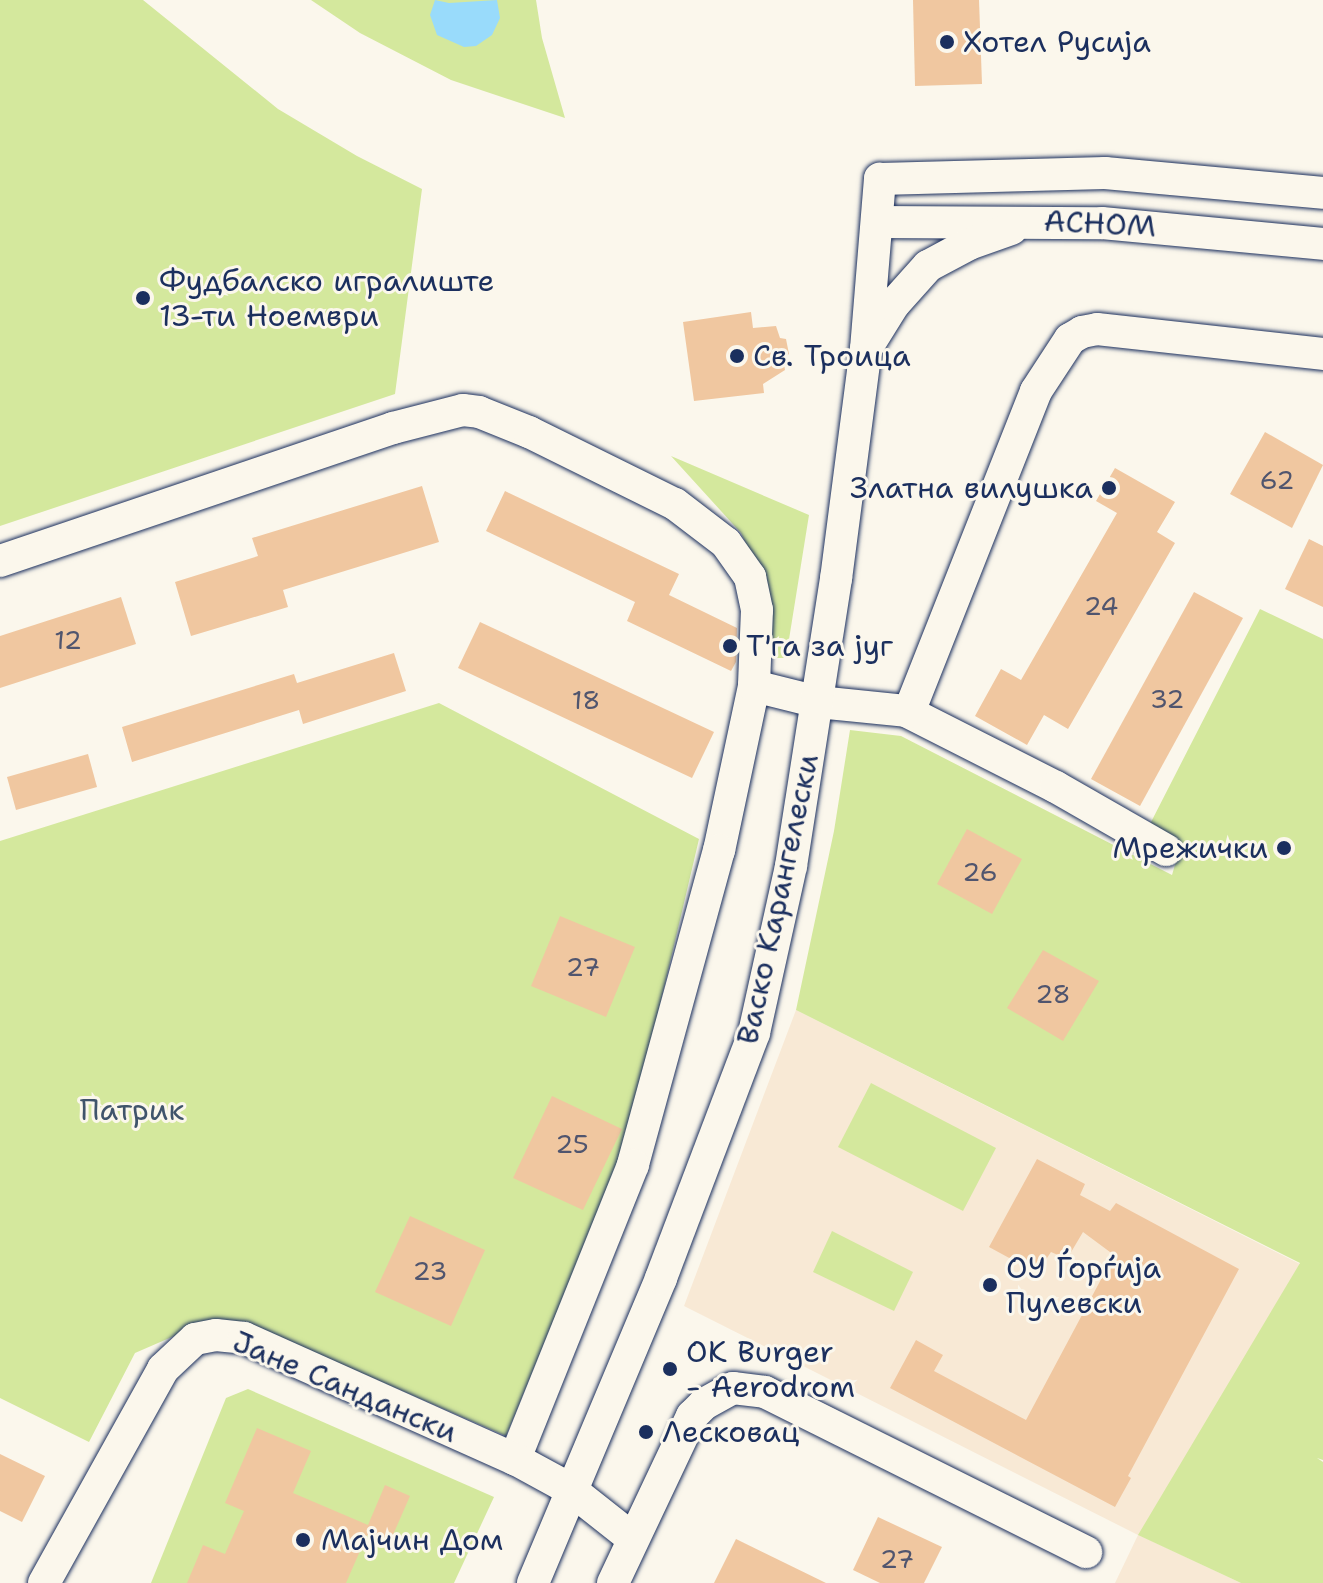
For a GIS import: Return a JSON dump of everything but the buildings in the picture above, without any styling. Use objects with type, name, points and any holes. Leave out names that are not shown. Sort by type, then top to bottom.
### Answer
[{"type":"street","name":"АСНОМ","points":[[880,179],[1105,173],[1323,193]]},
{"type":"street","name":"Васко Карангелески","points":[[533,1583],[661,1278],[754,1033],[791,866],[818,702],[866,349],[880,179]]},
{"type":"street","name":"АСНОМ","points":[[877,222],[1058,221],[1194,230],[1323,244]]},
{"type":"street","points":[[866,349],[894,304],[928,266],[991,235],[1058,221]]},
{"type":"street","points":[[909,712],[1033,399],[1045,374],[1070,339],[1097,329],[1323,354]]},
{"type":"street","points":[[0,561],[423,418],[463,410],[479,412],[529,432],[675,504],[726,543],[750,577],[757,610],[754,686],[719,850],[633,1165],[515,1459]]},
{"type":"street","points":[[754,686],[818,702],[909,712],[1056,787],[1166,850]]},
{"type":"street","name":"Јане Сандански","points":[[51,1571],[163,1369],[195,1339],[216,1335],[244,1338],[515,1459],[570,1489],[607,1522],[632,1538]]},
{"type":"street","points":[[613,1583],[692,1416],[704,1404],[733,1388],[765,1392],[1086,1552]]},
{"type":"shaded area","name":"ОУ Ѓорѓија Пулевски","points":[[796,1010],[1300,1264],[1139,1535],[1241,1583],[1115,1583],[1138,1535],[684,1306]]},
{"type":"green space","points":[[0,0],[143,0],[278,109],[357,156],[422,189],[395,394],[0,526]]},
{"type":"green space","points":[[311,0],[536,0],[542,38],[565,118],[451,80],[360,33]]},
{"type":"green space","points":[[671,456],[809,515],[786,658],[767,658],[764,581],[741,533]]},
{"type":"green space","points":[[1260,609],[1323,639],[1323,1460],[1317,1458],[1323,1462],[1323,1583],[1241,1583],[1138,1535],[1300,1263],[796,1010],[834,831],[850,730],[901,736],[1172,875],[1181,844],[1149,826]]},
{"type":"green space","name":"Патрик","points":[[439,703],[699,839],[629,1137],[506,1436],[244,1322],[188,1330],[135,1353],[89,1442],[0,1398],[0,841]]},
{"type":"green space","points":[[871,1083],[996,1148],[963,1211],[838,1147]]},
{"type":"green space","points":[[832,1231],[913,1272],[894,1311],[813,1272]]},
{"type":"green space","name":"Мајчин Дом","points":[[248,1389],[494,1497],[454,1583],[151,1583],[226,1398]]},
{"type":"water","points":[[435,0],[449,3],[497,0],[500,18],[492,35],[476,46],[464,47],[437,35],[430,15]]},
{"type":"place","name":"Хотел Русија","points":[[947,42]]},
{"type":"place","name":"Фудбалско игралиште 13-ти Ноември","points":[[143,298]]},
{"type":"place","name":"Св. Троица","points":[[737,356]]},
{"type":"place","name":"Златна вилушка","points":[[1109,488]]},
{"type":"place","name":"Т'га за југ","points":[[730,646]]},
{"type":"place","name":"Мрежички","points":[[1284,848]]},
{"type":"place","name":"ОУ Ѓорѓија Пулевски","points":[[990,1285]]},
{"type":"place","name":"OK Burger - Aerodrom","points":[[670,1369]]},
{"type":"place","name":"Лесковац","points":[[646,1432]]},
{"type":"place","name":"Мајчин Дом","points":[[303,1540]]}]
